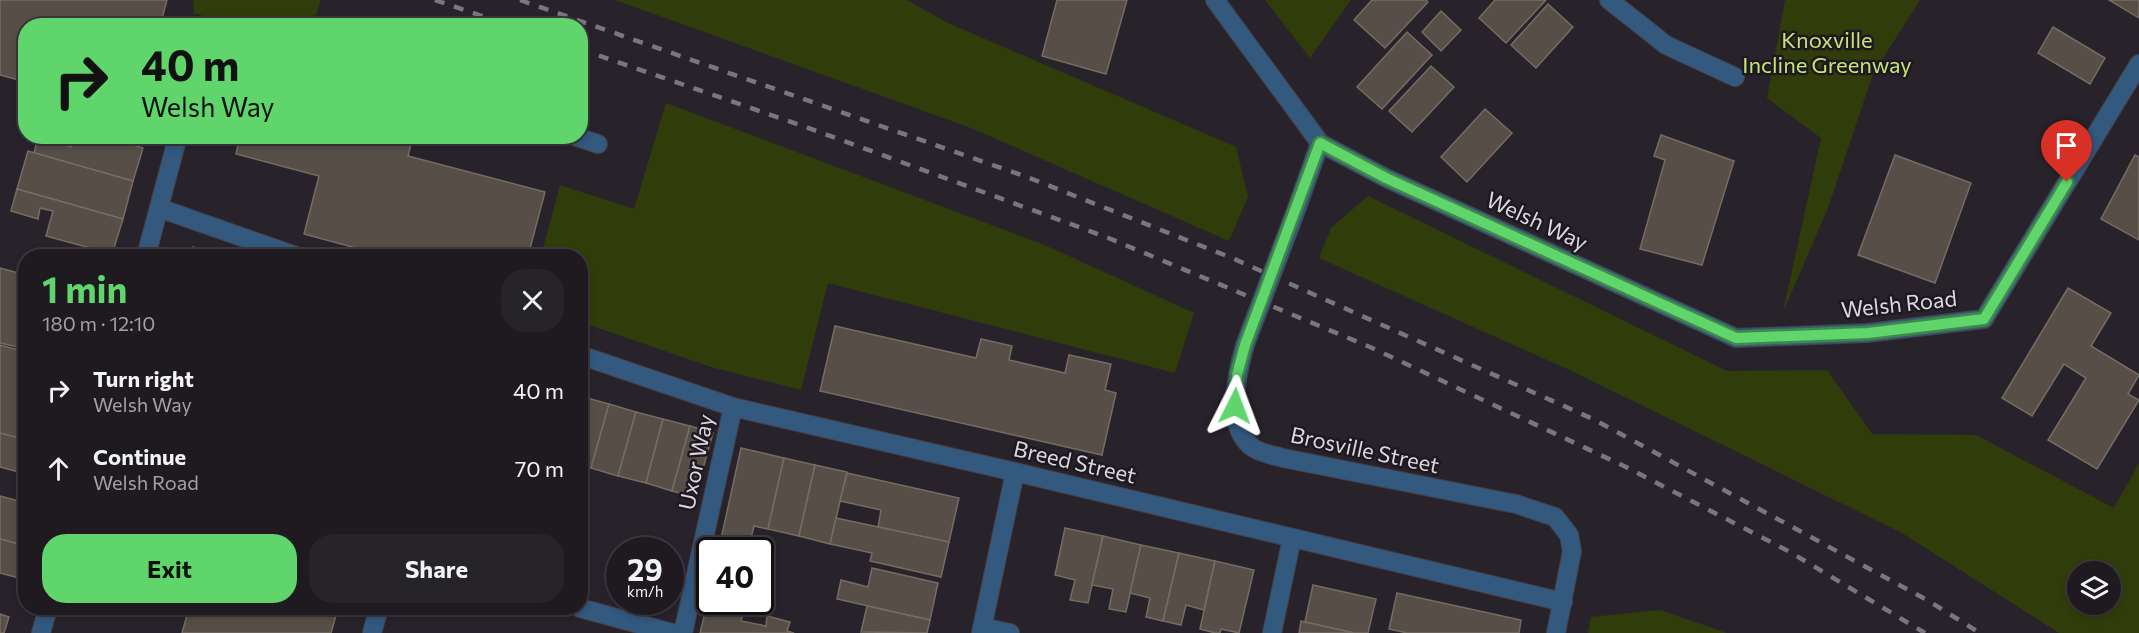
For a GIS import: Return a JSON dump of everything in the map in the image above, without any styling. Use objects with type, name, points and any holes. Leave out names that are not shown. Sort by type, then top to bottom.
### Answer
[{"type":"street","points":[[1215,0],[1320,143]]},
{"type":"street","points":[[1609,0],[1666,45],[1735,77]]},
{"type":"street","name":"Welsh Road","points":[[1736,338],[1868,333],[1984,319],[2139,64]]},
{"type":"street","points":[[588,141],[598,144]]},
{"type":"street","name":"Brosville Street","points":[[1320,143],[1245,345],[1237,375],[1235,406],[1240,434],[1252,448],[1282,458],[1516,504],[1555,517],[1569,535],[1572,551],[1563,602]]},
{"type":"street","name":"Welsh Way","points":[[1320,143],[1386,178],[1736,338]]},
{"type":"street","points":[[148,249],[176,144]]},
{"type":"street","points":[[159,208],[276,249]]},
{"type":"street","name":"Breed Street","points":[[588,358],[733,407],[1563,602]]},
{"type":"street","name":"Uxor Way","points":[[684,633],[733,407]]},
{"type":"street","points":[[1010,633],[981,630],[1015,472]]},
{"type":"street","points":[[1272,633],[1292,538]]},
{"type":"street","points":[[1556,633],[1563,602]]},
{"type":"street","points":[[588,610],[672,633]]},
{"type":"street","points":[[41,633],[46,615]]},
{"type":"street","points":[[372,633],[377,615]]},
{"type":"green space","points":[[193,0],[321,0],[316,15],[302,18],[209,18],[194,13]]},
{"type":"green space","points":[[615,0],[907,0],[948,23],[1236,147],[1248,197],[1229,241],[971,128]]},
{"type":"green space","points":[[1265,0],[1351,0],[1310,58]]},
{"type":"green space","name":"Knoxville Incline Greenway","points":[[1785,0],[1920,0],[1873,74],[1828,208],[1783,312],[1821,138],[1767,98]]},
{"type":"green space","points":[[666,103],[1047,246],[1194,313],[1175,373],[828,283],[801,390],[711,367],[588,324],[588,249],[543,249],[560,185],[634,209]]},
{"type":"green space","points":[[1368,196],[1727,371],[1827,370],[1872,434],[1976,435],[2114,508],[2139,463],[2139,633],[2059,633],[1902,533],[1574,372],[1319,258],[1331,228]]},
{"type":"green space","points":[[1660,610],[1727,633],[1588,633],[1591,617]]},
{"type":"building","points":[[0,0],[167,0],[162,18],[18,18],[18,80],[0,75]]},
{"type":"building","points":[[1057,0],[1127,0],[1106,74],[1042,56]]},
{"type":"building","points":[[1372,0],[1426,0],[1428,2],[1385,48],[1354,20]]},
{"type":"building","points":[[1495,0],[1546,0],[1506,43],[1479,18]]},
{"type":"building","points":[[2109,0],[2139,0],[2139,18]]},
{"type":"building","points":[[1548,4],[1573,27],[1536,68],[1511,45]]},
{"type":"building","points":[[1441,11],[1461,30],[1441,51],[1422,32]]},
{"type":"building","points":[[2053,27],[2105,58],[2090,84],[2038,53]]},
{"type":"building","points":[[1407,32],[1432,55],[1382,109],[1357,87]]},
{"type":"building","points":[[1431,66],[1454,87],[1412,132],[1389,111]]},
{"type":"building","points":[[1485,109],[1512,133],[1467,182],[1441,157]]},
{"type":"building","points":[[1661,135],[1734,161],[1702,265],[1640,249],[1665,160],[1654,156]]},
{"type":"building","points":[[36,144],[63,144],[71,147],[72,144],[130,144],[143,148],[133,181],[34,153]]},
{"type":"building","points":[[238,144],[411,144],[408,156],[545,192],[530,249],[360,249],[304,234],[319,176],[236,154]]},
{"type":"building","points":[[28,151],[133,181],[123,219],[17,189]]},
{"type":"building","points":[[1895,155],[1971,183],[1935,283],[1858,255]]},
{"type":"building","points":[[2135,155],[2139,157],[2139,240],[2101,219]]},
{"type":"building","points":[[17,189],[123,219],[114,249],[94,249],[46,236],[53,211],[40,208],[38,219],[11,211]]},
{"type":"building","points":[[0,268],[18,273],[18,347],[0,343]]},
{"type":"building","points":[[2068,288],[2111,313],[2091,346],[2139,375],[2128,394],[2139,400],[2097,469],[2048,440],[2086,378],[2064,364],[2032,416],[2002,398]]},
{"type":"building","points":[[835,326],[976,358],[981,339],[1012,346],[1009,360],[1065,373],[1069,355],[1111,364],[1105,390],[1116,393],[1102,455],[820,391]]},
{"type":"building","points":[[0,345],[18,350],[18,438],[0,433]]},
{"type":"building","points":[[588,398],[609,404],[591,468],[588,467]]},
{"type":"building","points":[[609,404],[636,412],[618,476],[591,468]]},
{"type":"building","points":[[636,412],[663,419],[646,483],[618,476]]},
{"type":"building","points":[[663,419],[690,426],[672,491],[646,483]]},
{"type":"building","points":[[690,426],[713,433],[695,497],[672,491]]},
{"type":"building","points":[[0,433],[18,438],[18,472],[0,467]]},
{"type":"building","points":[[741,448],[784,458],[768,529],[754,526],[751,537],[721,537]]},
{"type":"building","points":[[784,458],[815,465],[799,536],[768,529]]},
{"type":"building","points":[[815,465],[847,472],[830,544],[799,536]]},
{"type":"building","points":[[847,473],[959,498],[949,542],[878,527],[881,510],[840,501]]},
{"type":"building","points":[[0,496],[18,501],[18,544],[0,539]]},
{"type":"building","points":[[836,518],[949,542],[941,577],[870,561],[872,553],[830,544]]},
{"type":"building","points":[[1065,528],[1103,536],[1088,603],[1070,600],[1075,580],[1055,575]]},
{"type":"building","points":[[1103,536],[1141,545],[1126,612],[1109,609],[1113,589],[1092,585]]},
{"type":"building","points":[[0,539],[18,544],[18,578],[0,573]]},
{"type":"building","points":[[1141,545],[1179,553],[1163,621],[1146,617],[1150,598],[1130,593]]},
{"type":"building","points":[[1179,553],[1215,561],[1204,610],[1186,605],[1181,625],[1163,621]]},
{"type":"building","points":[[1215,561],[1254,570],[1239,633],[1221,629],[1220,633],[1215,633],[1200,629]]},
{"type":"building","points":[[872,568],[938,583],[930,620],[837,599],[841,580],[868,587]]},
{"type":"building","points":[[1313,585],[1376,599],[1368,633],[1354,633],[1305,622]]},
{"type":"building","points":[[1397,593],[1521,620],[1519,633],[1407,633],[1389,629]]},
{"type":"building","points":[[867,606],[930,620],[927,633],[861,632]]},
{"type":"building","points":[[0,614],[9,617],[4,633],[0,633]]},
{"type":"building","points":[[187,615],[336,615],[331,633],[182,633]]},
{"type":"building","points":[[704,615],[743,615],[741,621],[766,626],[767,616],[790,622],[787,631],[794,633],[700,633]]},
{"type":"building","points":[[1301,621],[1305,622],[1354,633],[1299,633]]},
{"type":"railway","points":[[435,0],[488,18]]},
{"type":"railway","points":[[520,0],[572,18]]},
{"type":"railway","points":[[588,24],[1027,177],[1232,258],[1593,419],[1927,600],[1980,633]]},
{"type":"railway","points":[[588,52],[803,126],[1106,237],[1370,347],[1624,466],[1790,552],[1925,633]]},
{"type":"route","points":[[1235,406],[1237,375],[1245,345],[1320,143],[1386,178],[1736,338],[1868,333],[1984,319],[2067,182]]}]
